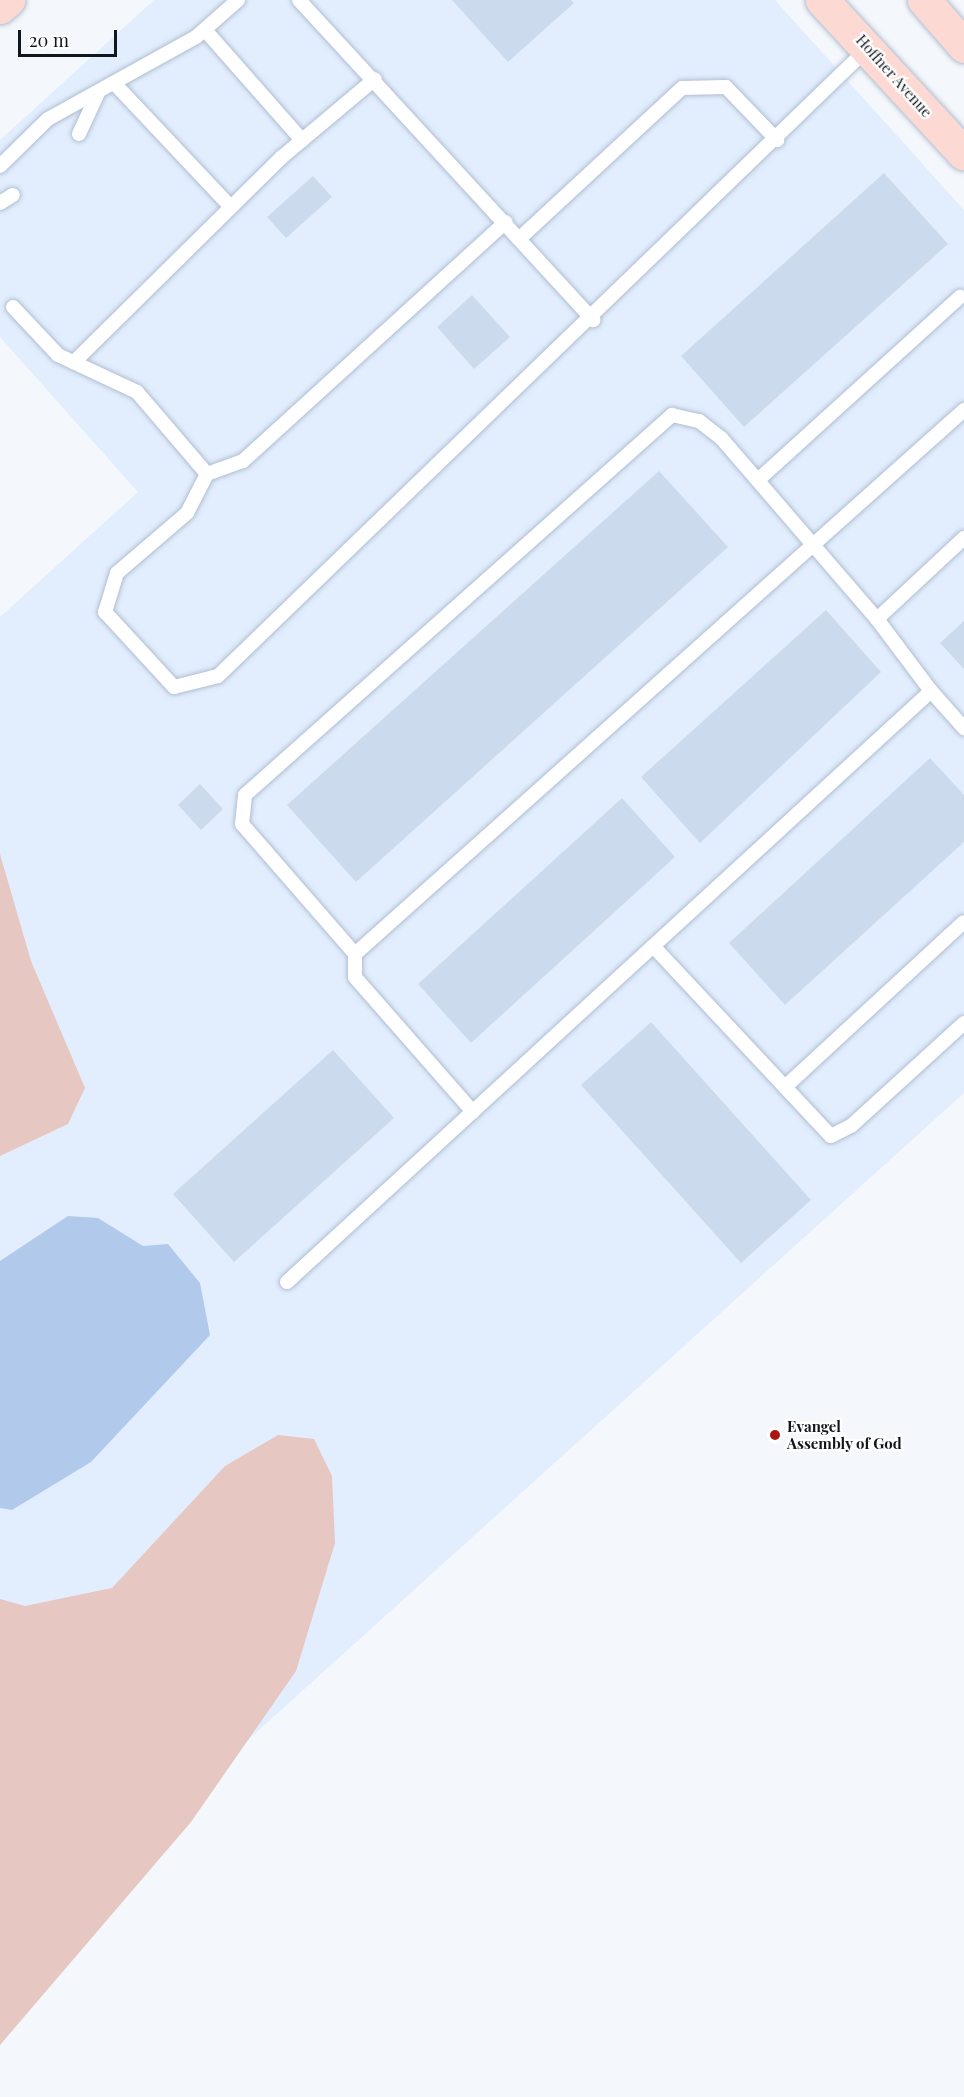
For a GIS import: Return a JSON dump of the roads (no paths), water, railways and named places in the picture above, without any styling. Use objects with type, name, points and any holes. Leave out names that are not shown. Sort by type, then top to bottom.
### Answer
[{"type":"main road","points":[[0,7],[8,0]]},
{"type":"main road","name":"Hoffner Avenue","points":[[822,0],[964,154]]},
{"type":"main road","points":[[924,0],[964,46]]},
{"type":"lane","points":[[0,166],[48,119],[205,30],[238,0]]},
{"type":"lane","points":[[299,0],[506,222],[592,320]]},
{"type":"lane","points":[[205,30],[302,140]]},
{"type":"lane","points":[[506,222],[243,460],[207,474],[187,513],[117,573],[105,612],[174,687],[218,676],[592,320],[868,48]]},
{"type":"lane","points":[[75,362],[302,140],[375,79]]},
{"type":"lane","points":[[114,83],[231,207]]},
{"type":"lane","points":[[520,238],[682,88],[726,87],[777,140]]},
{"type":"lane","points":[[79,134],[99,91]]},
{"type":"lane","points":[[0,203],[13,195]]},
{"type":"lane","points":[[758,480],[960,297]]},
{"type":"lane","points":[[13,307],[58,355],[137,392],[207,474]]},
{"type":"lane","points":[[355,954],[964,410]]},
{"type":"lane","points":[[472,1112],[355,977],[355,954],[242,824],[245,795],[672,415],[699,421],[758,480],[877,619],[931,691],[964,728]]},
{"type":"lane","points":[[877,619],[964,538]]},
{"type":"lane","points":[[287,1281],[931,691]]},
{"type":"lane","points":[[785,1086],[964,922]]},
{"type":"lane","points":[[653,946],[831,1136],[851,1126],[964,1023]]},
{"type":"water","points":[[68,1216],[98,1218],[143,1246],[168,1244],[200,1283],[210,1335],[91,1462],[12,1510],[0,1508],[0,1261]]},
{"type":"place","name":"Evangel Assembly of God","points":[[775,1435]]}]
